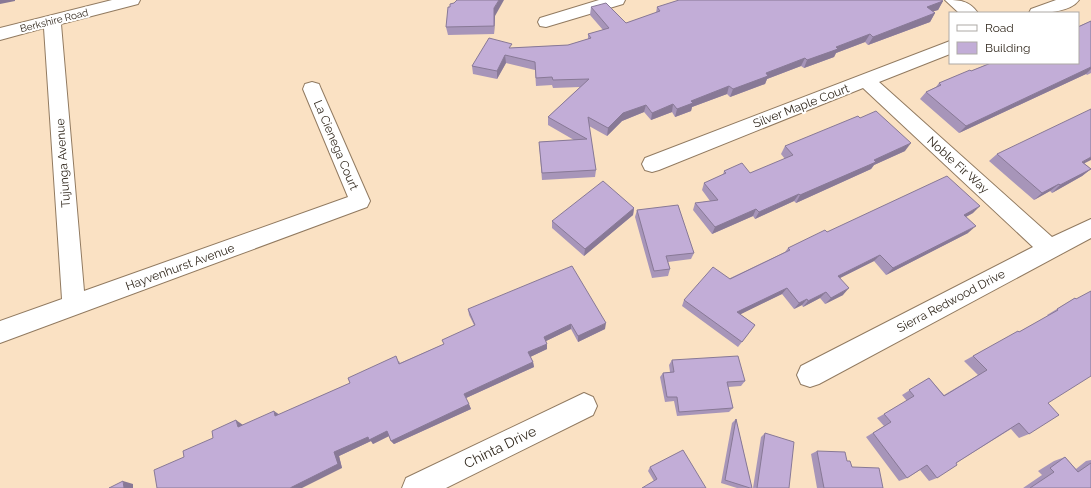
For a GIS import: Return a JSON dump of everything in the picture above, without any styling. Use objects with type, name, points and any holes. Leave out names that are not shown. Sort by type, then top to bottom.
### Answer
[{"type":"street","name":"Berkshire Road","points":[[0,34],[132,0]]},
{"type":"street","points":[[546,22],[617,0]]},
{"type":"street","points":[[953,0],[969,12]]},
{"type":"street","points":[[1040,12],[1071,0]]},
{"type":"street","name":"Tujunga Avenue","points":[[52,20],[74,305]]},
{"type":"street","name":"Silver Maple Court","points":[[652,164],[949,47]]},
{"type":"street","name":"Noble Fir Way","points":[[865,80],[1050,249]]},
{"type":"street","name":"La Cienega Court","points":[[312,89],[360,201]]},
{"type":"street","name":"Hayvenhurst Avenue","points":[[0,332],[360,201]]},
{"type":"street","name":"Sierra Redwood Drive","points":[[810,375],[1091,228]]},
{"type":"street","name":"Chinta Drive","points":[[416,488],[584,406]]},
{"type":"building","points":[[457,0],[499,0],[494,8],[494,26],[446,27],[448,7],[450,7],[450,4]]},
{"type":"building","points":[[679,0],[943,1],[927,7],[935,13],[873,37],[870,34],[836,47],[838,49],[807,60],[805,58],[766,73],[768,76],[733,89],[729,86],[691,101],[693,103],[677,109],[673,104],[652,113],[646,105],[623,113],[608,128],[588,117],[596,170],[542,173],[539,142],[587,139],[548,117],[589,79],[553,80],[552,77],[536,78],[535,62],[505,55],[497,71],[472,66],[489,38],[512,44],[509,48],[568,45],[591,38],[588,34],[609,28],[591,7],[606,3],[626,23],[660,11],[657,7]]},
{"type":"building","points":[[1091,21],[1091,67],[966,126],[926,92],[941,85],[939,83],[988,64],[1079,64],[1079,27]]},
{"type":"building","points":[[1091,109],[1091,157],[1082,162],[1091,169],[1060,185],[1059,184],[1042,193],[997,154]]},
{"type":"building","points":[[876,111],[911,143],[874,160],[876,162],[800,195],[799,194],[759,212],[756,209],[715,227],[695,203],[718,200],[704,183],[726,173],[724,171],[742,163],[750,173],[793,155],[785,146],[858,116],[860,118]]},
{"type":"building","points":[[947,176],[980,206],[964,215],[976,226],[893,268],[880,255],[838,276],[849,288],[831,298],[826,292],[808,301],[807,299],[799,303],[787,288],[737,312],[755,325],[742,342],[684,300],[713,267],[730,279],[790,250],[788,248],[825,230],[827,232]]},
{"type":"building","points":[[603,181],[634,208],[585,249],[552,221]]},
{"type":"building","points":[[678,205],[694,253],[666,256],[670,269],[654,271],[637,210]]},
{"type":"building","points":[[572,266],[606,323],[578,336],[571,324],[544,337],[547,344],[528,352],[533,362],[464,394],[469,404],[391,441],[387,431],[369,440],[368,437],[334,452],[338,464],[290,488],[157,488],[154,470],[184,457],[183,451],[213,438],[212,431],[236,420],[238,427],[274,411],[275,416],[350,383],[348,378],[396,356],[399,364],[444,344],[442,340],[475,325],[468,309]]},
{"type":"building","points":[[1091,291],[1091,376],[1048,403],[1059,415],[1029,434],[1019,423],[956,463],[957,465],[937,478],[927,465],[907,478],[873,433],[891,422],[884,414],[914,396],[909,390],[929,378],[944,396],[987,370],[973,356],[1058,310],[1057,309],[1075,298],[1076,299]]},
{"type":"building","points":[[738,356],[745,381],[727,382],[733,408],[679,412],[677,397],[667,397],[663,373],[674,372],[672,360]]},
{"type":"building","points":[[736,419],[752,488],[725,480]]},
{"type":"building","points":[[765,433],[794,442],[789,488],[757,488]]},
{"type":"building","points":[[683,450],[706,488],[642,488],[657,479],[650,467]]},
{"type":"building","points":[[817,451],[845,452],[847,461],[850,461],[852,467],[879,468],[883,488],[824,488]]},
{"type":"building","points":[[1065,457],[1078,472],[1091,463],[1091,488],[1030,488],[1054,472],[1050,468]]},
{"type":"building","points":[[123,481],[124,488],[109,488]]}]
